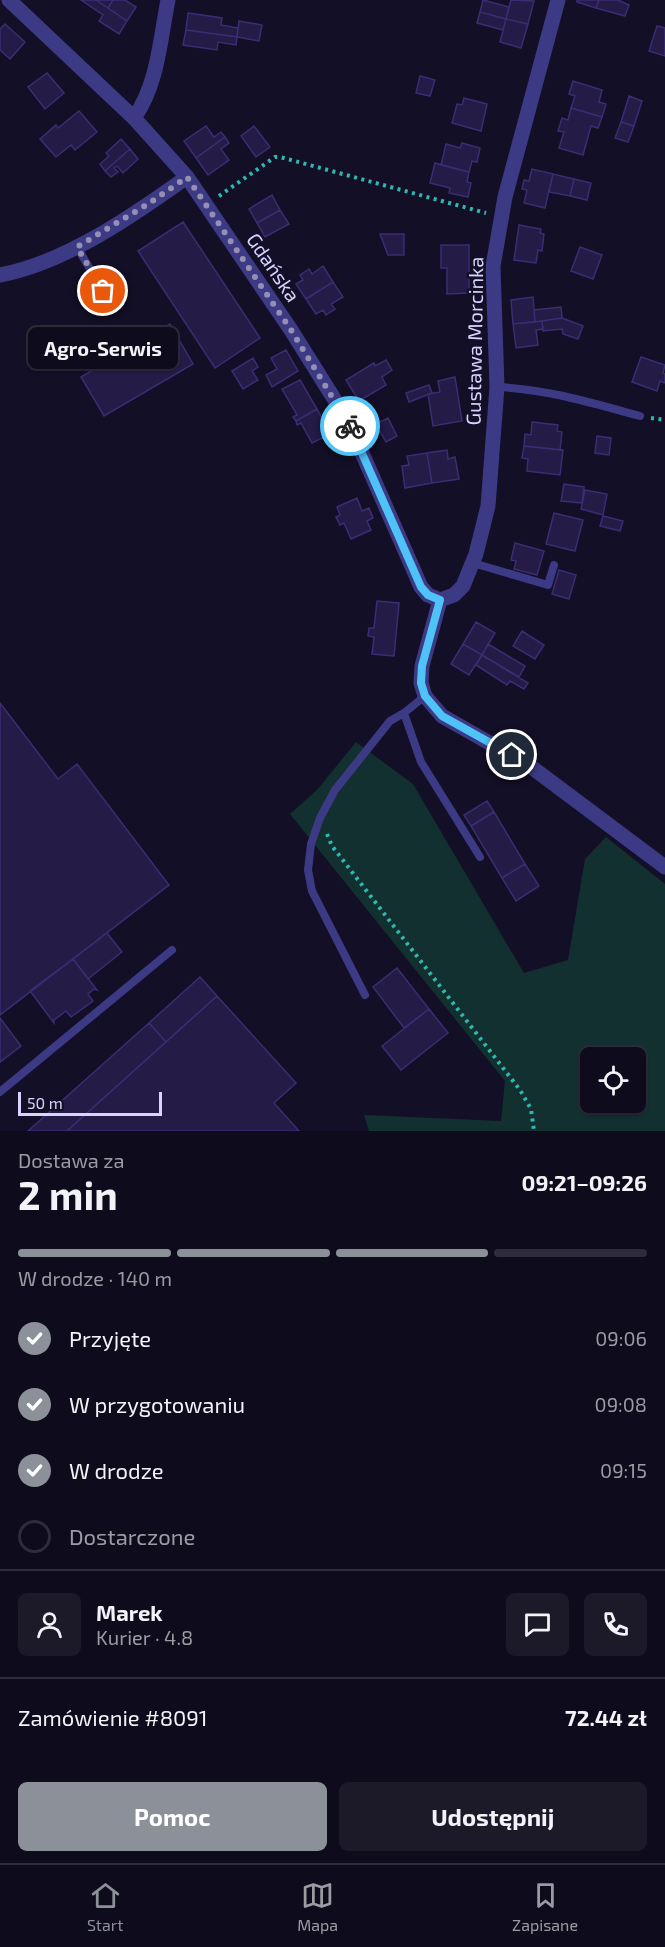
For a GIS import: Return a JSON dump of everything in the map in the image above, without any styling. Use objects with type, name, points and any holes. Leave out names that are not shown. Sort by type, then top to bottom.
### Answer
[{"type":"street","name":"Gdańska","points":[[9,0],[134,118],[187,177],[291,330],[348,421],[421,587],[428,595],[440,600]]},
{"type":"street","points":[[134,118],[152,86],[168,0]]},
{"type":"street","name":"Gustawa Morcinka","points":[[440,600],[454,595],[463,586],[473,563],[488,506],[497,387],[493,266],[501,215],[558,0]]},
{"type":"street","points":[[0,275],[46,262],[77,247],[148,204],[187,177]]},
{"type":"street","points":[[440,600],[422,666],[421,683],[425,696],[442,716],[530,765],[665,867]]},
{"type":"lane","points":[[77,247],[103,291]]},
{"type":"lane","points":[[497,387],[529,388],[564,395],[640,416]]},
{"type":"lane","points":[[473,563],[548,585],[554,565]]},
{"type":"lane","points":[[365,994],[312,891],[308,870],[311,844],[320,818],[341,781],[390,721],[425,696]]},
{"type":"lane","points":[[404,713],[421,762],[480,857]]},
{"type":"lane","points":[[0,1092],[172,950]]},
{"type":"path","points":[[206,205],[275,157],[280,157],[501,215]]},
{"type":"path","points":[[320,818],[332,846],[520,1090],[531,1109],[534,1131]]},
{"type":"green space","points":[[356,742],[413,784],[524,973],[568,960],[585,859],[606,837],[665,884],[665,1131],[369,1131],[364,1115],[501,1121],[505,1081],[290,814],[317,790]]},
{"type":"building","points":[[81,0],[96,0],[127,21],[119,34],[99,21],[103,15]]},
{"type":"building","points":[[96,0],[113,0],[108,8]]},
{"type":"building","points":[[113,0],[125,0],[136,7],[127,21],[108,8]]},
{"type":"building","points":[[483,0],[509,7],[506,19],[480,12]]},
{"type":"building","points":[[511,0],[534,1],[528,24],[506,19]]},
{"type":"building","points":[[577,0],[599,0],[596,8],[577,2]]},
{"type":"building","points":[[599,0],[618,0],[629,5],[625,16],[596,8]]},
{"type":"building","points":[[480,12],[506,19],[503,30],[477,23]]},
{"type":"building","points":[[188,13],[222,18],[221,25],[238,28],[237,37],[186,30]]},
{"type":"building","points":[[506,19],[528,24],[521,48],[500,42]]},
{"type":"building","points":[[239,21],[262,25],[259,41],[237,37]]},
{"type":"building","points":[[5,24],[25,42],[10,59],[0,50],[0,29]]},
{"type":"building","points":[[657,26],[665,28],[665,56],[649,51]]},
{"type":"building","points":[[186,30],[237,37],[236,45],[218,42],[217,50],[183,45]]},
{"type":"building","points":[[47,73],[64,93],[45,109],[28,87]]},
{"type":"building","points":[[420,76],[435,80],[430,96],[416,93]]},
{"type":"building","points":[[573,81],[602,90],[599,102],[606,104],[602,117],[571,108],[575,96],[569,94]]},
{"type":"building","points":[[629,96],[642,101],[634,126],[621,122]]},
{"type":"building","points":[[464,98],[487,104],[481,131],[452,123],[457,104],[462,105]]},
{"type":"building","points":[[571,108],[602,117],[598,128],[591,126],[583,155],[559,148],[564,132],[558,131],[562,118],[568,120]]},
{"type":"building","points":[[79,111],[97,132],[75,150],[71,145],[56,157],[40,139],[56,125],[58,128]]},
{"type":"building","points":[[621,122],[634,126],[628,142],[615,138]]},
{"type":"building","points":[[206,126],[214,137],[221,132],[225,137],[196,158],[184,141]]},
{"type":"building","points":[[254,126],[270,147],[256,157],[241,136]]},
{"type":"building","points":[[225,137],[229,143],[221,149],[229,160],[208,175],[196,158]]},
{"type":"building","points":[[121,139],[130,149],[105,171],[100,164],[109,156],[106,153]]},
{"type":"building","points":[[462,143],[480,148],[477,162],[472,161],[469,172],[441,165],[446,144],[460,148]]},
{"type":"building","points":[[130,149],[138,159],[123,173],[117,166],[114,168],[118,172],[111,177],[105,171]]},
{"type":"building","points":[[435,163],[469,172],[467,182],[471,183],[468,197],[449,193],[450,188],[430,183]]},
{"type":"building","points":[[532,169],[553,174],[545,208],[524,203],[527,190],[522,189],[524,180],[529,181]]},
{"type":"building","points":[[553,174],[574,179],[570,196],[549,192]]},
{"type":"building","points":[[574,179],[591,183],[587,200],[570,196]]},
{"type":"building","points":[[272,195],[280,210],[257,223],[249,209]]},
{"type":"building","points":[[280,210],[289,224],[265,237],[257,223]]},
{"type":"building","points":[[183,222],[260,338],[215,368],[138,251]]},
{"type":"building","points":[[519,225],[541,229],[540,233],[544,234],[542,251],[538,250],[536,263],[514,260]]},
{"type":"building","points":[[380,234],[404,234],[404,255],[388,255]]},
{"type":"building","points":[[441,245],[469,245],[469,293],[447,294],[447,268],[441,268]]},
{"type":"building","points":[[580,247],[602,255],[593,279],[571,271]]},
{"type":"building","points":[[323,266],[333,282],[306,299],[296,284],[303,280],[300,275],[309,269],[312,274]]},
{"type":"building","points":[[333,282],[343,297],[331,304],[335,309],[326,315],[323,310],[316,314],[306,299]]},
{"type":"building","points":[[533,297],[535,322],[513,324],[511,300]]},
{"type":"building","points":[[561,307],[562,318],[535,322],[534,310]]},
{"type":"building","points":[[562,318],[583,326],[578,339],[563,334],[562,329],[543,331],[542,321]]},
{"type":"building","points":[[542,321],[543,329],[536,330],[538,345],[516,348],[513,324]]},
{"type":"building","points":[[170,324],[193,364],[104,416],[81,377]]},
{"type":"building","points":[[286,350],[298,371],[272,387],[266,375],[277,369],[271,358]]},
{"type":"building","points":[[641,357],[665,365],[663,373],[665,383],[660,381],[657,391],[632,382]]},
{"type":"building","points":[[253,358],[258,367],[252,371],[258,380],[243,389],[232,371]]},
{"type":"building","points":[[386,360],[392,370],[382,377],[386,385],[359,401],[346,380],[374,363],[375,366]]},
{"type":"building","points":[[455,377],[462,421],[433,426],[428,394],[440,392],[438,381]]},
{"type":"building","points":[[300,380],[317,409],[296,421],[293,417],[297,415],[282,389]]},
{"type":"building","points":[[429,385],[432,393],[409,402],[406,393]]},
{"type":"building","points":[[317,409],[330,434],[312,443],[301,423],[297,425],[296,421]]},
{"type":"building","points":[[388,418],[397,436],[386,442],[376,424]]},
{"type":"building","points":[[532,422],[558,425],[557,431],[562,432],[560,450],[524,446],[525,434],[531,435]]},
{"type":"building","points":[[597,436],[611,438],[609,455],[595,453]]},
{"type":"building","points":[[524,446],[563,450],[560,475],[527,471],[528,459],[522,458]]},
{"type":"building","points":[[447,450],[448,459],[455,457],[459,479],[432,483],[427,453]]},
{"type":"building","points":[[427,453],[432,483],[405,488],[402,466],[409,465],[407,456]]},
{"type":"building","points":[[564,484],[584,487],[582,503],[561,501]]},
{"type":"building","points":[[585,490],[607,494],[603,515],[581,509]]},
{"type":"building","points":[[357,498],[362,511],[369,508],[373,518],[367,521],[371,530],[351,539],[344,523],[340,525],[336,517],[340,515],[337,507]]},
{"type":"building","points":[[554,513],[583,520],[575,551],[546,544]]},
{"type":"building","points":[[603,516],[623,521],[620,531],[600,526]]},
{"type":"building","points":[[515,543],[544,551],[537,575],[514,569],[516,561],[511,560]]},
{"type":"building","points":[[559,570],[576,575],[569,599],[552,594]]},
{"type":"building","points":[[377,601],[399,603],[394,656],[372,654],[374,637],[368,636],[369,628],[374,628]]},
{"type":"building","points":[[476,622],[495,633],[482,655],[463,644]]},
{"type":"building","points":[[522,631],[544,645],[535,659],[513,646]]},
{"type":"building","points":[[463,644],[482,655],[469,675],[451,664]]},
{"type":"building","points":[[488,644],[525,666],[519,677],[482,655]]},
{"type":"building","points":[[482,655],[528,683],[524,689],[510,681],[507,685],[476,665]]},
{"type":"building","points":[[0,703],[58,779],[77,764],[169,885],[0,1015]]},
{"type":"building","points":[[487,801],[494,812],[471,826],[464,815]]},
{"type":"building","points":[[494,812],[525,864],[502,878],[471,826]]},
{"type":"building","points":[[525,864],[539,886],[516,901],[502,878]]},
{"type":"building","points":[[107,933],[122,952],[88,979],[73,959]]},
{"type":"building","points":[[73,959],[97,990],[94,989],[88,994],[93,1001],[71,1017],[66,1011],[54,1020],[54,1023],[30,991]]},
{"type":"building","points":[[397,968],[429,1009],[404,1028],[373,987]]},
{"type":"building","points":[[200,977],[217,996],[166,1042],[149,1023]]},
{"type":"building","points":[[217,996],[296,1083],[274,1103],[299,1131],[67,1131]]},
{"type":"building","points":[[429,1009],[448,1033],[401,1070],[382,1046]]},
{"type":"building","points":[[0,1018],[21,1046],[0,1062]]},
{"type":"building","points":[[149,1023],[166,1042],[67,1131],[28,1131]]},
{"type":"way so far","points":[[103,291],[77,247],[148,204],[187,177],[291,330],[350,426]]},
{"type":"place","name":"Agro-Serwis","points":[[103,291]]},
{"type":"route","points":[[350,426],[421,587],[428,595],[440,600],[422,666],[421,683],[425,696],[442,716],[512,755]]}]
